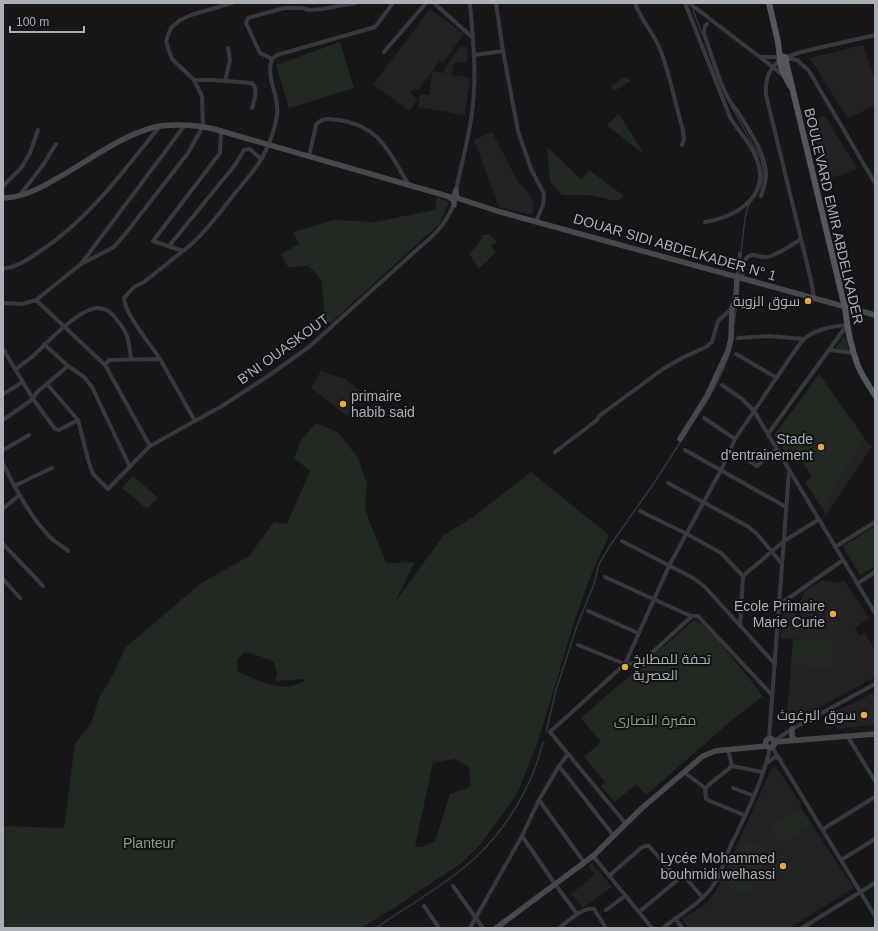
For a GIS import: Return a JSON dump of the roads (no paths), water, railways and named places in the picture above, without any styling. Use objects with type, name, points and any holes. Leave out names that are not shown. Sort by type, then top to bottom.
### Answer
[{"type":"main road","points":[[769,3],[783,60],[786,79],[793,93]]},
{"type":"main road","name":"BOULEVARD EMIR ABDELKADER","points":[[783,60],[789,68],[793,93],[845,308],[847,325],[854,353],[860,371],[875,395]]},
{"type":"street","points":[[3,303],[22,304],[36,300],[80,264],[114,247],[188,153],[203,126],[202,96],[194,80],[172,59],[166,42],[171,28],[180,20],[191,15],[232,3]]},
{"type":"street","points":[[272,59],[260,53],[257,48],[246,23],[248,18],[284,8],[302,8],[309,10],[355,3]]},
{"type":"street","points":[[194,421],[160,359],[132,320],[124,304],[124,298],[134,287],[144,282],[190,245],[224,207],[261,159],[268,144],[277,114],[277,102],[270,72],[272,59],[277,55],[375,27],[393,3]]},
{"type":"street","points":[[384,52],[426,3]]},
{"type":"street","points":[[434,3],[472,37]]},
{"type":"street","points":[[455,200],[470,122],[474,90],[474,55],[470,3]]},
{"type":"street","points":[[496,3],[503,52],[518,131],[531,168],[544,194],[543,206],[536,222]]},
{"type":"street","points":[[636,3],[639,13],[659,47],[664,62],[683,130],[684,140],[682,146]]},
{"type":"street","points":[[685,3],[730,117],[735,127],[753,151],[759,164],[760,176],[758,189],[745,205],[734,214],[705,222]]},
{"type":"street","points":[[691,4],[758,57],[772,66],[786,79]]},
{"type":"street","points":[[707,24],[705,26],[704,34],[722,85],[732,106],[736,109],[765,162],[765,185],[761,196]]},
{"type":"street","points":[[814,298],[766,94],[766,81],[772,66],[783,60],[805,51],[875,35]]},
{"type":"street","points":[[225,81],[230,60],[228,48]]},
{"type":"street","points":[[800,62],[805,51]]},
{"type":"street","points":[[474,55],[503,52]]},
{"type":"street","points":[[758,57],[800,62],[809,71],[875,183]]},
{"type":"street","points":[[194,80],[252,83],[256,87],[252,108]]},
{"type":"street","points":[[309,156],[316,125],[319,121],[323,119],[332,119],[345,121],[370,130],[382,140],[410,185]]},
{"type":"street","points":[[80,264],[185,125]]},
{"type":"street","points":[[3,269],[20,265],[48,246],[85,215],[105,194],[159,126]]},
{"type":"street","name":"DOUAR SIDI ABDELKADER N° 1","points":[[3,198],[20,195],[39,189],[133,134],[159,126],[203,126],[410,185],[455,200],[469,201],[536,222],[875,315]]},
{"type":"street","points":[[3,186],[21,168],[30,153],[38,130]]},
{"type":"street","points":[[183,250],[153,241],[220,153],[221,131]]},
{"type":"street","points":[[20,195],[43,165],[56,144]]},
{"type":"street","points":[[169,246],[235,165],[244,150],[250,149],[261,159]]},
{"type":"street","name":"B'NI OUASKOUT","points":[[78,420],[93,474],[108,490],[150,446],[222,406],[271,374],[314,343],[420,246],[434,236],[442,227],[455,200]]},
{"type":"street","points":[[680,439],[707,396],[728,351],[731,338],[732,308],[745,260],[752,254],[764,257],[770,256],[801,239]]},
{"type":"street","points":[[740,254],[740,278]]},
{"type":"street","points":[[36,300],[105,365],[150,446]]},
{"type":"street","points":[[15,370],[64,326],[88,311],[97,308],[104,309],[113,315],[126,330],[131,358]]},
{"type":"street","points":[[555,452],[658,372],[673,362],[706,347],[712,342],[718,321],[732,308]]},
{"type":"street","points":[[626,824],[550,732],[625,664],[638,632],[669,566],[721,470],[735,439],[794,352],[804,340],[827,328],[847,325]]},
{"type":"street","points":[[768,434],[847,325]]},
{"type":"street","points":[[738,338],[768,336],[804,340]]},
{"type":"street","points":[[44,344],[68,366],[84,377],[92,387],[130,467]]},
{"type":"street","points":[[3,349],[33,399],[55,429],[59,430],[78,420],[47,384]]},
{"type":"street","points":[[829,350],[854,353]]},
{"type":"street","points":[[736,354],[777,378]]},
{"type":"street","points":[[105,365],[109,360],[131,358],[160,359]]},
{"type":"street","points":[[3,420],[33,399],[36,394],[68,366]]},
{"type":"street","points":[[3,394],[23,382]]},
{"type":"street","points":[[722,385],[742,399],[754,411],[856,584],[875,613]]},
{"type":"street","points":[[704,418],[735,439]]},
{"type":"street","points":[[3,450],[29,435]]},
{"type":"street","points":[[739,454],[757,466],[776,449]]},
{"type":"street","points":[[685,450],[786,507]]},
{"type":"street","points":[[3,464],[19,495],[38,522],[51,538],[68,551]]},
{"type":"street","points":[[14,486],[52,468]]},
{"type":"street","points":[[767,764],[771,744],[772,694],[780,605],[789,471]]},
{"type":"street","points":[[668,483],[749,527],[757,534],[782,564]]},
{"type":"street","points":[[3,509],[19,495]]},
{"type":"street","points":[[640,511],[687,534],[721,553],[743,576]]},
{"type":"street","points":[[740,626],[743,576],[784,541],[818,520]]},
{"type":"street","points":[[835,547],[875,522]]},
{"type":"street","points":[[622,541],[693,578],[704,586],[775,664]]},
{"type":"street","points":[[3,544],[43,586]]},
{"type":"street","points":[[780,605],[842,560]]},
{"type":"street","points":[[856,584],[875,572]]},
{"type":"street","points":[[605,577],[692,616],[698,616],[772,694]]},
{"type":"street","points":[[3,579],[20,598]]},
{"type":"street","points":[[588,611],[638,632]]},
{"type":"street","points":[[578,646],[625,664],[641,662],[692,616]]},
{"type":"street","points":[[771,744],[792,730],[875,684]]},
{"type":"street","points":[[792,730],[792,737],[795,740]]},
{"type":"street","points":[[496,928],[593,856],[626,824],[703,756],[715,751],[795,740],[875,734]]},
{"type":"street","points":[[848,737],[875,781]]},
{"type":"street","points":[[771,744],[875,916]]},
{"type":"street","points":[[728,749],[732,766]]},
{"type":"street","points":[[470,928],[522,836],[539,800],[559,766],[568,754]]},
{"type":"street","points":[[663,928],[703,898],[715,884],[744,815],[754,796],[762,772],[767,764],[775,757],[781,760]]},
{"type":"street","points":[[559,766],[614,836]]},
{"type":"street","points":[[732,766],[762,772]]},
{"type":"street","points":[[705,788],[732,766]]},
{"type":"street","points":[[684,772],[705,788],[706,799],[744,815]]},
{"type":"street","points":[[733,788],[754,796]]},
{"type":"street","points":[[823,829],[875,797]]},
{"type":"street","points":[[539,800],[584,862]]},
{"type":"street","points":[[522,836],[577,914]]},
{"type":"street","points":[[841,860],[875,839]]},
{"type":"street","points":[[609,876],[645,846],[649,846],[678,879]]},
{"type":"street","points":[[593,856],[652,928]]},
{"type":"street","points":[[638,912],[681,877],[685,877],[703,898]]},
{"type":"street","points":[[802,928],[875,883]]},
{"type":"street","points":[[453,886],[483,928]]},
{"type":"street","points":[[606,910],[625,896]]},
{"type":"street","points":[[424,906],[439,928]]},
{"type":"street","points":[[559,928],[577,914],[589,908],[594,909],[606,928]]},
{"type":"street","points":[[675,918],[682,928]]},
{"type":"waterway","points":[[693,10],[702,34]]},
{"type":"waterway","points":[[731,106],[761,159],[763,175],[758,191]]},
{"type":"waterway","points":[[741,253],[748,206],[756,195]]},
{"type":"waterway","points":[[734,325],[737,301]]},
{"type":"waterway","points":[[700,411],[717,383],[730,352]]},
{"type":"waterway","points":[[546,732],[556,690],[577,626],[594,584],[599,564],[681,441]]},
{"type":"waterway","points":[[376,928],[453,876],[465,867],[488,845],[509,819],[518,804],[533,773],[543,742]]},
{"type":"place","name":"سوق الزوية","points":[[808,301]]},
{"type":"place","name":"primaire habib said","points":[[343,404]]},
{"type":"place","name":"Stade d'entrainement","points":[[821,447]]},
{"type":"place","name":"Ecole Primaire Marie Curie","points":[[833,614]]},
{"type":"place","name":"تحفة للمطابخ العصرية","points":[[625,667]]},
{"type":"place","name":"سوق البرغوث","points":[[864,715]]},
{"type":"place","name":"Lycée Mohammed bouhmidi welhassi","points":[[783,866]]},
{"type":"park label","name":"مقبرة النصارى","points":[[655,720]]},
{"type":"park label","name":"Planteur","points":[[149,843]]}]
